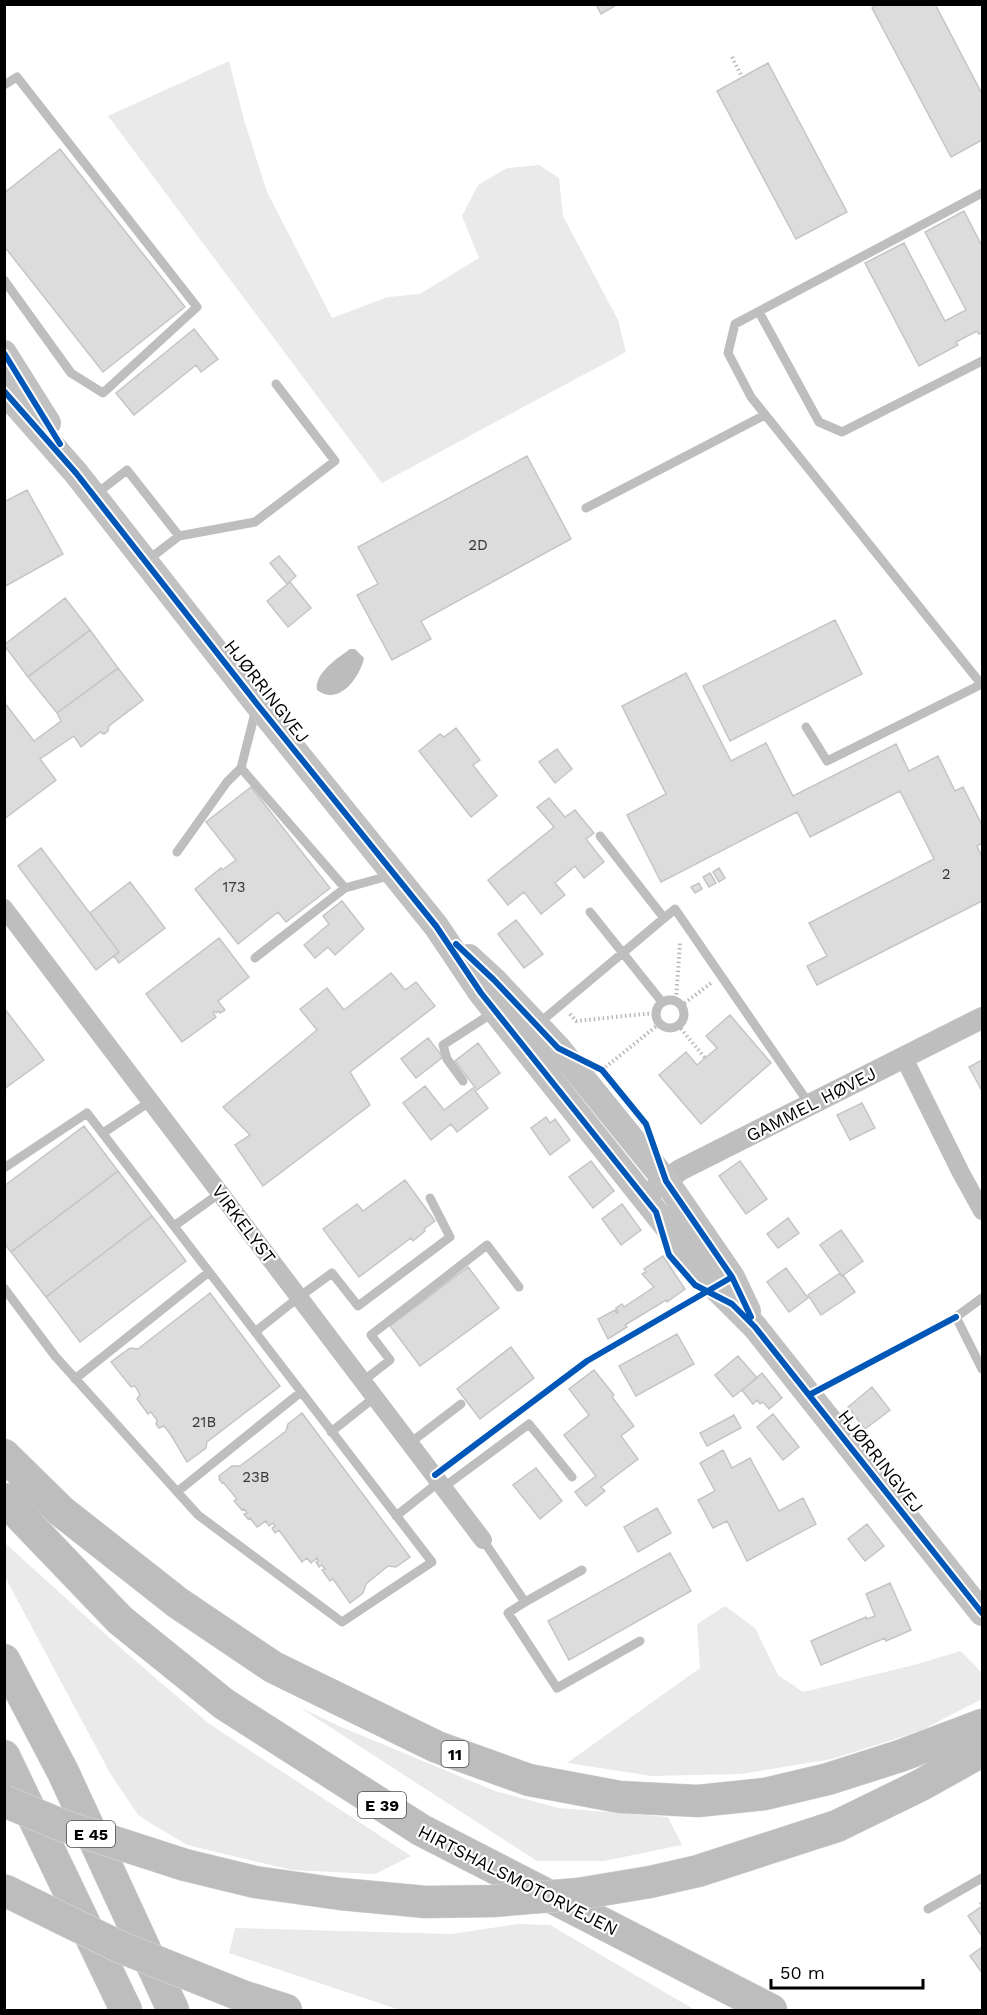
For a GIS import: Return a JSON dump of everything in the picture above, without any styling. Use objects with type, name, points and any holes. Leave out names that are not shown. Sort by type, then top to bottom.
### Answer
[{"type":"highway","name":"11","points":[[4,1455],[61,1511],[178,1604],[273,1667],[436,1747],[529,1780],[620,1797],[698,1802],[765,1794],[828,1779],[900,1756],[982,1725]]},
{"type":"highway","name":"HIRTSHALSMOTORVEJEN","points":[[4,1499],[120,1620],[224,1704],[421,1830],[771,2010]]},
{"type":"highway","name":"E 45","points":[[4,1660],[63,1772],[173,2010]]},
{"type":"highway","points":[[4,1801],[61,1825],[185,1865],[255,1882],[340,1894],[426,1902],[493,1901],[578,1894],[698,1871],[837,1826],[921,1785],[982,1751]]},
{"type":"highway","name":"E 45","points":[[4,1756],[126,2010]]},
{"type":"highway","points":[[4,1890],[120,1947],[245,1997],[286,2010]]},
{"type":"main road","name":"HJØRRINGVEJ","points":[[4,353],[76,473]]},
{"type":"main road","name":"HJØRRINGVEJ","points":[[4,391],[94,495],[257,704],[436,926],[496,1011],[717,1287],[755,1327],[982,1613]]},
{"type":"main road","name":"HJØRRINGVEJ","points":[[436,926],[494,980],[537,1025],[588,1083],[666,1181],[732,1277],[755,1327]]},
{"type":"street","name":"VIRKELYST","points":[[4,908],[483,1540]]},
{"type":"street","name":"GAMMEL HØVEJ","points":[[644,1197],[680,1170],[982,1018]]},
{"type":"street","points":[[904,1058],[982,1211]]},
{"type":"lane","points":[[4,85],[17,77],[196,307],[103,393],[71,373],[4,280]]},
{"type":"lane","points":[[806,727],[826,761],[982,685],[751,397],[728,353],[735,324],[982,193]]},
{"type":"lane","points":[[759,312],[819,422],[842,432],[982,361]]},
{"type":"lane","points":[[146,561],[179,536],[255,522],[335,461],[276,384]]},
{"type":"lane","points":[[586,508],[765,415]]},
{"type":"lane","points":[[94,495],[127,470],[179,536]]},
{"type":"lane","points":[[177,852],[227,782],[241,768],[257,704]]},
{"type":"lane","points":[[241,768],[345,888]]},
{"type":"lane","points":[[600,836],[664,918]]},
{"type":"lane","points":[[255,958],[345,888],[394,874]]},
{"type":"lane","points":[[537,1025],[675,909],[810,1105]]},
{"type":"lane","points":[[590,912],[662,1002]]},
{"type":"lane","points":[[666,1000],[679,1004],[683,1018],[678,1026],[669,1028],[659,1024],[655,1013],[658,1005],[666,1000]]},
{"type":"lane","points":[[463,1081],[447,1059],[443,1046],[496,1011]]},
{"type":"lane","points":[[103,1133],[151,1101]]},
{"type":"lane","points":[[4,1168],[87,1113],[432,1563],[342,1622],[198,1515],[55,1356],[4,1288]]},
{"type":"lane","points":[[174,1226],[220,1193]]},
{"type":"lane","points":[[255,1332],[332,1273],[358,1306],[450,1238],[430,1198]]},
{"type":"lane","points":[[363,1381],[390,1360],[371,1335],[487,1245],[519,1287]]},
{"type":"lane","points":[[75,1379],[209,1272]]},
{"type":"lane","points":[[982,1298],[956,1317],[982,1369]]},
{"type":"lane","points":[[177,1492],[301,1392]]},
{"type":"lane","points":[[331,1432],[375,1397]]},
{"type":"lane","points":[[410,1443],[462,1404]]},
{"type":"lane","points":[[396,1516],[529,1424],[572,1478]]},
{"type":"lane","points":[[483,1540],[525,1602]]},
{"type":"lane","points":[[582,1570],[508,1613],[557,1689],[640,1641]]},
{"type":"lane","points":[[928,1909],[982,1878]]},
{"type":"path","points":[[732,57],[742,77]]},
{"type":"path","points":[[664,918],[681,940],[679,1004]]},
{"type":"path","points":[[679,1004],[721,975]]},
{"type":"path","points":[[561,1004],[576,1021],[655,1013]]},
{"type":"path","points":[[602,1070],[659,1024]]},
{"type":"path","points":[[678,1026],[705,1058]]},
{"type":"path","points":[[593,1066],[602,1070],[609,1079]]},
{"type":"shaded area","points":[[229,61],[244,120],[267,192],[332,318],[388,297],[420,294],[479,258],[462,216],[478,185],[507,168],[539,165],[559,178],[563,216],[618,320],[626,352],[382,483],[108,116]]},
{"type":"shaded area","points":[[350,649],[355,649],[364,658],[353,681],[347,688],[333,695],[317,690],[319,678],[323,672],[333,661]]},
{"type":"shaded area","points":[[6,1544],[124,1651],[208,1723],[411,1856],[375,1874],[292,1870],[187,1845],[139,1816],[111,1775],[5,1577]]},
{"type":"shaded area","points":[[725,1606],[755,1628],[778,1675],[803,1692],[961,1651],[982,1673],[982,1699],[920,1731],[832,1759],[741,1774],[652,1776],[567,1763],[700,1668],[697,1624]]},
{"type":"shaded area","points":[[299,1707],[495,1791],[559,1808],[668,1817],[682,1845],[604,1861],[537,1861]]},
{"type":"shaded area","points":[[518,1924],[550,1925],[695,2010],[400,2010],[229,1953],[235,1928],[451,1934]]},
{"type":"building","points":[[596,4],[618,4],[601,14]]},
{"type":"building","points":[[878,4],[935,4],[982,94],[982,140],[951,157],[872,8]]},
{"type":"building","points":[[768,63],[847,212],[796,239],[717,91]]},
{"type":"building","points":[[60,149],[185,307],[103,372],[4,246],[4,193]]},
{"type":"building","points":[[964,211],[982,246],[982,333],[979,334],[977,331],[956,342],[958,345],[919,366],[865,263],[904,243],[945,321],[966,310],[925,232]]},
{"type":"building","points":[[194,329],[218,359],[201,372],[196,365],[134,415],[116,393]]},
{"type":"building","points":[[527,456],[571,539],[421,621],[431,639],[392,660],[357,595],[378,584],[358,547]]},
{"type":"building","points":[[27,490],[63,554],[4,587],[4,502]]},
{"type":"building","points":[[279,556],[296,576],[287,584],[270,563]]},
{"type":"building","points":[[290,582],[311,608],[288,627],[267,601]]},
{"type":"building","points":[[65,598],[90,630],[28,677],[4,645]]},
{"type":"building","points":[[835,620],[862,674],[730,741],[703,686]]},
{"type":"building","points":[[90,630],[118,668],[57,713],[28,677]]},
{"type":"building","points":[[118,668],[143,700],[109,726],[108,731],[104,734],[100,732],[81,747],[74,736],[40,759],[56,780],[4,819],[4,702],[34,741],[61,721],[57,713]]},
{"type":"building","points":[[686,673],[731,761],[766,743],[793,796],[896,744],[909,771],[938,756],[955,791],[963,787],[982,825],[982,843],[977,846],[982,857],[982,901],[817,985],[807,966],[827,956],[809,923],[934,859],[900,791],[810,837],[797,812],[661,882],[627,815],[666,794],[622,706]]},
{"type":"building","points":[[456,728],[480,760],[473,765],[497,796],[471,817],[419,751],[440,734],[444,737]]},
{"type":"building","points":[[557,749],[572,769],[555,783],[539,762]]},
{"type":"building","points":[[251,787],[330,888],[286,922],[278,912],[238,944],[195,889],[221,868],[222,870],[236,860],[206,822]]},
{"type":"building","points":[[549,798],[565,817],[575,810],[594,833],[586,839],[604,862],[584,878],[575,866],[555,883],[565,895],[541,914],[524,892],[508,905],[488,880],[554,827],[537,807]]},
{"type":"building","points":[[41,848],[119,952],[96,970],[18,866]]},
{"type":"building","points":[[719,868],[725,878],[719,882],[713,872]]},
{"type":"building","points":[[710,873],[716,883],[709,887],[703,877]]},
{"type":"building","points":[[130,882],[165,928],[119,963],[114,956],[119,952],[90,913]]},
{"type":"building","points":[[699,883],[702,889],[695,893],[691,887]]},
{"type":"building","points":[[342,901],[364,929],[335,955],[328,947],[315,958],[304,945],[329,924],[323,916]]},
{"type":"building","points":[[516,920],[543,954],[524,968],[498,934]]},
{"type":"building","points":[[219,938],[249,977],[218,1001],[225,1010],[220,1013],[214,1011],[216,1017],[182,1042],[146,994]]},
{"type":"building","points":[[391,973],[405,990],[416,982],[435,1006],[350,1072],[370,1105],[263,1186],[235,1145],[250,1135],[223,1107],[317,1030],[300,1009],[327,988],[344,1010]]},
{"type":"building","points":[[4,1008],[44,1060],[4,1089]]},
{"type":"building","points":[[730,1015],[771,1063],[701,1124],[659,1075],[686,1052],[697,1065],[717,1048],[706,1036]]},
{"type":"building","points":[[428,1038],[443,1057],[416,1078],[401,1059]]},
{"type":"building","points":[[478,1043],[500,1073],[477,1090],[455,1061]]},
{"type":"building","points":[[982,1060],[982,1091],[969,1067]]},
{"type":"building","points":[[425,1086],[444,1110],[473,1088],[488,1108],[457,1132],[451,1124],[431,1140],[403,1103]]},
{"type":"building","points":[[862,1103],[875,1128],[850,1140],[837,1115]]},
{"type":"building","points":[[546,1117],[550,1123],[555,1119],[570,1140],[550,1155],[531,1128]]},
{"type":"building","points":[[84,1126],[118,1171],[11,1252],[4,1243],[4,1186]]},
{"type":"building","points":[[591,1161],[614,1191],[593,1208],[569,1177]]},
{"type":"building","points":[[740,1161],[767,1199],[746,1214],[719,1176]]},
{"type":"building","points":[[118,1171],[152,1216],[46,1297],[11,1252]]},
{"type":"building","points":[[405,1180],[435,1221],[413,1241],[411,1238],[359,1277],[323,1229],[357,1204],[363,1211]]},
{"type":"building","points":[[622,1204],[641,1230],[621,1245],[602,1219]]},
{"type":"building","points":[[152,1216],[186,1261],[80,1342],[46,1297]]},
{"type":"building","points":[[788,1218],[799,1233],[778,1248],[767,1234]]},
{"type":"building","points":[[841,1230],[863,1261],[842,1276],[820,1245]]},
{"type":"building","points":[[663,1256],[685,1289],[667,1302],[666,1300],[625,1325],[627,1327],[608,1339],[598,1319],[615,1310],[617,1313],[616,1308],[622,1304],[624,1307],[654,1287],[642,1274],[646,1272],[644,1269]]},
{"type":"building","points":[[468,1267],[499,1308],[420,1366],[390,1326]]},
{"type":"building","points":[[786,1268],[808,1298],[789,1312],[767,1282]]},
{"type":"building","points":[[840,1273],[855,1292],[821,1315],[808,1295]]},
{"type":"building","points":[[210,1293],[280,1386],[207,1442],[206,1448],[187,1462],[164,1426],[159,1428],[151,1412],[148,1414],[137,1399],[140,1395],[135,1386],[131,1387],[111,1362],[130,1348],[138,1349]]},
{"type":"building","points":[[677,1334],[694,1364],[636,1396],[619,1366]]},
{"type":"building","points":[[511,1347],[534,1378],[480,1419],[457,1389]]},
{"type":"building","points":[[738,1356],[757,1378],[733,1397],[715,1375]]},
{"type":"building","points":[[594,1370],[634,1426],[621,1436],[638,1459],[601,1487],[605,1491],[586,1506],[575,1492],[596,1476],[564,1435],[589,1415],[569,1389]]},
{"type":"building","points":[[762,1373],[782,1398],[769,1409],[763,1402],[760,1404],[757,1400],[753,1404],[742,1390]]},
{"type":"building","points":[[872,1387],[890,1410],[865,1429],[848,1407]]},
{"type":"building","points":[[302,1413],[410,1557],[396,1567],[388,1566],[366,1584],[363,1593],[350,1603],[333,1579],[330,1581],[322,1570],[325,1569],[322,1565],[319,1567],[316,1562],[317,1558],[311,1563],[307,1558],[302,1562],[279,1530],[275,1533],[272,1528],[275,1526],[273,1523],[269,1526],[266,1521],[257,1527],[244,1514],[247,1513],[234,1501],[237,1499],[219,1479],[219,1476],[232,1466],[240,1466],[286,1431],[288,1424]]},
{"type":"building","points":[[773,1414],[799,1447],[783,1460],[757,1427]]},
{"type":"building","points":[[734,1415],[741,1428],[707,1446],[700,1433]]},
{"type":"building","points":[[723,1450],[732,1468],[750,1458],[779,1511],[803,1498],[816,1524],[747,1561],[727,1521],[713,1528],[698,1500],[715,1491],[700,1463]]},
{"type":"building","points":[[536,1468],[562,1501],[540,1519],[513,1485]]},
{"type":"building","points":[[657,1508],[671,1533],[638,1552],[624,1527]]},
{"type":"building","points":[[867,1524],[884,1546],[865,1561],[848,1539]]},
{"type":"building","points":[[670,1553],[691,1591],[569,1660],[548,1621]]},
{"type":"building","points":[[890,1583],[911,1630],[886,1641],[885,1638],[821,1665],[811,1641],[866,1617],[867,1619],[875,1616],[866,1594]]},
{"type":"building","points":[[982,1906],[982,1936],[968,1916]]},
{"type":"building","points":[[982,1947],[982,1973],[970,1956]]},
{"type":"cycle path","points":[[4,353],[60,444]]},
{"type":"cycle path","points":[[4,391],[76,473],[257,704],[436,926],[481,993],[656,1212],[669,1255],[695,1285],[732,1304],[755,1327],[982,1613]]},
{"type":"cycle path","points":[[456,944],[494,980],[558,1048],[602,1070],[646,1124],[666,1181],[732,1277],[751,1317]]},
{"type":"cycle path","points":[[435,1475],[587,1361],[732,1277]]},
{"type":"cycle path","points":[[809,1395],[956,1317]]}]
